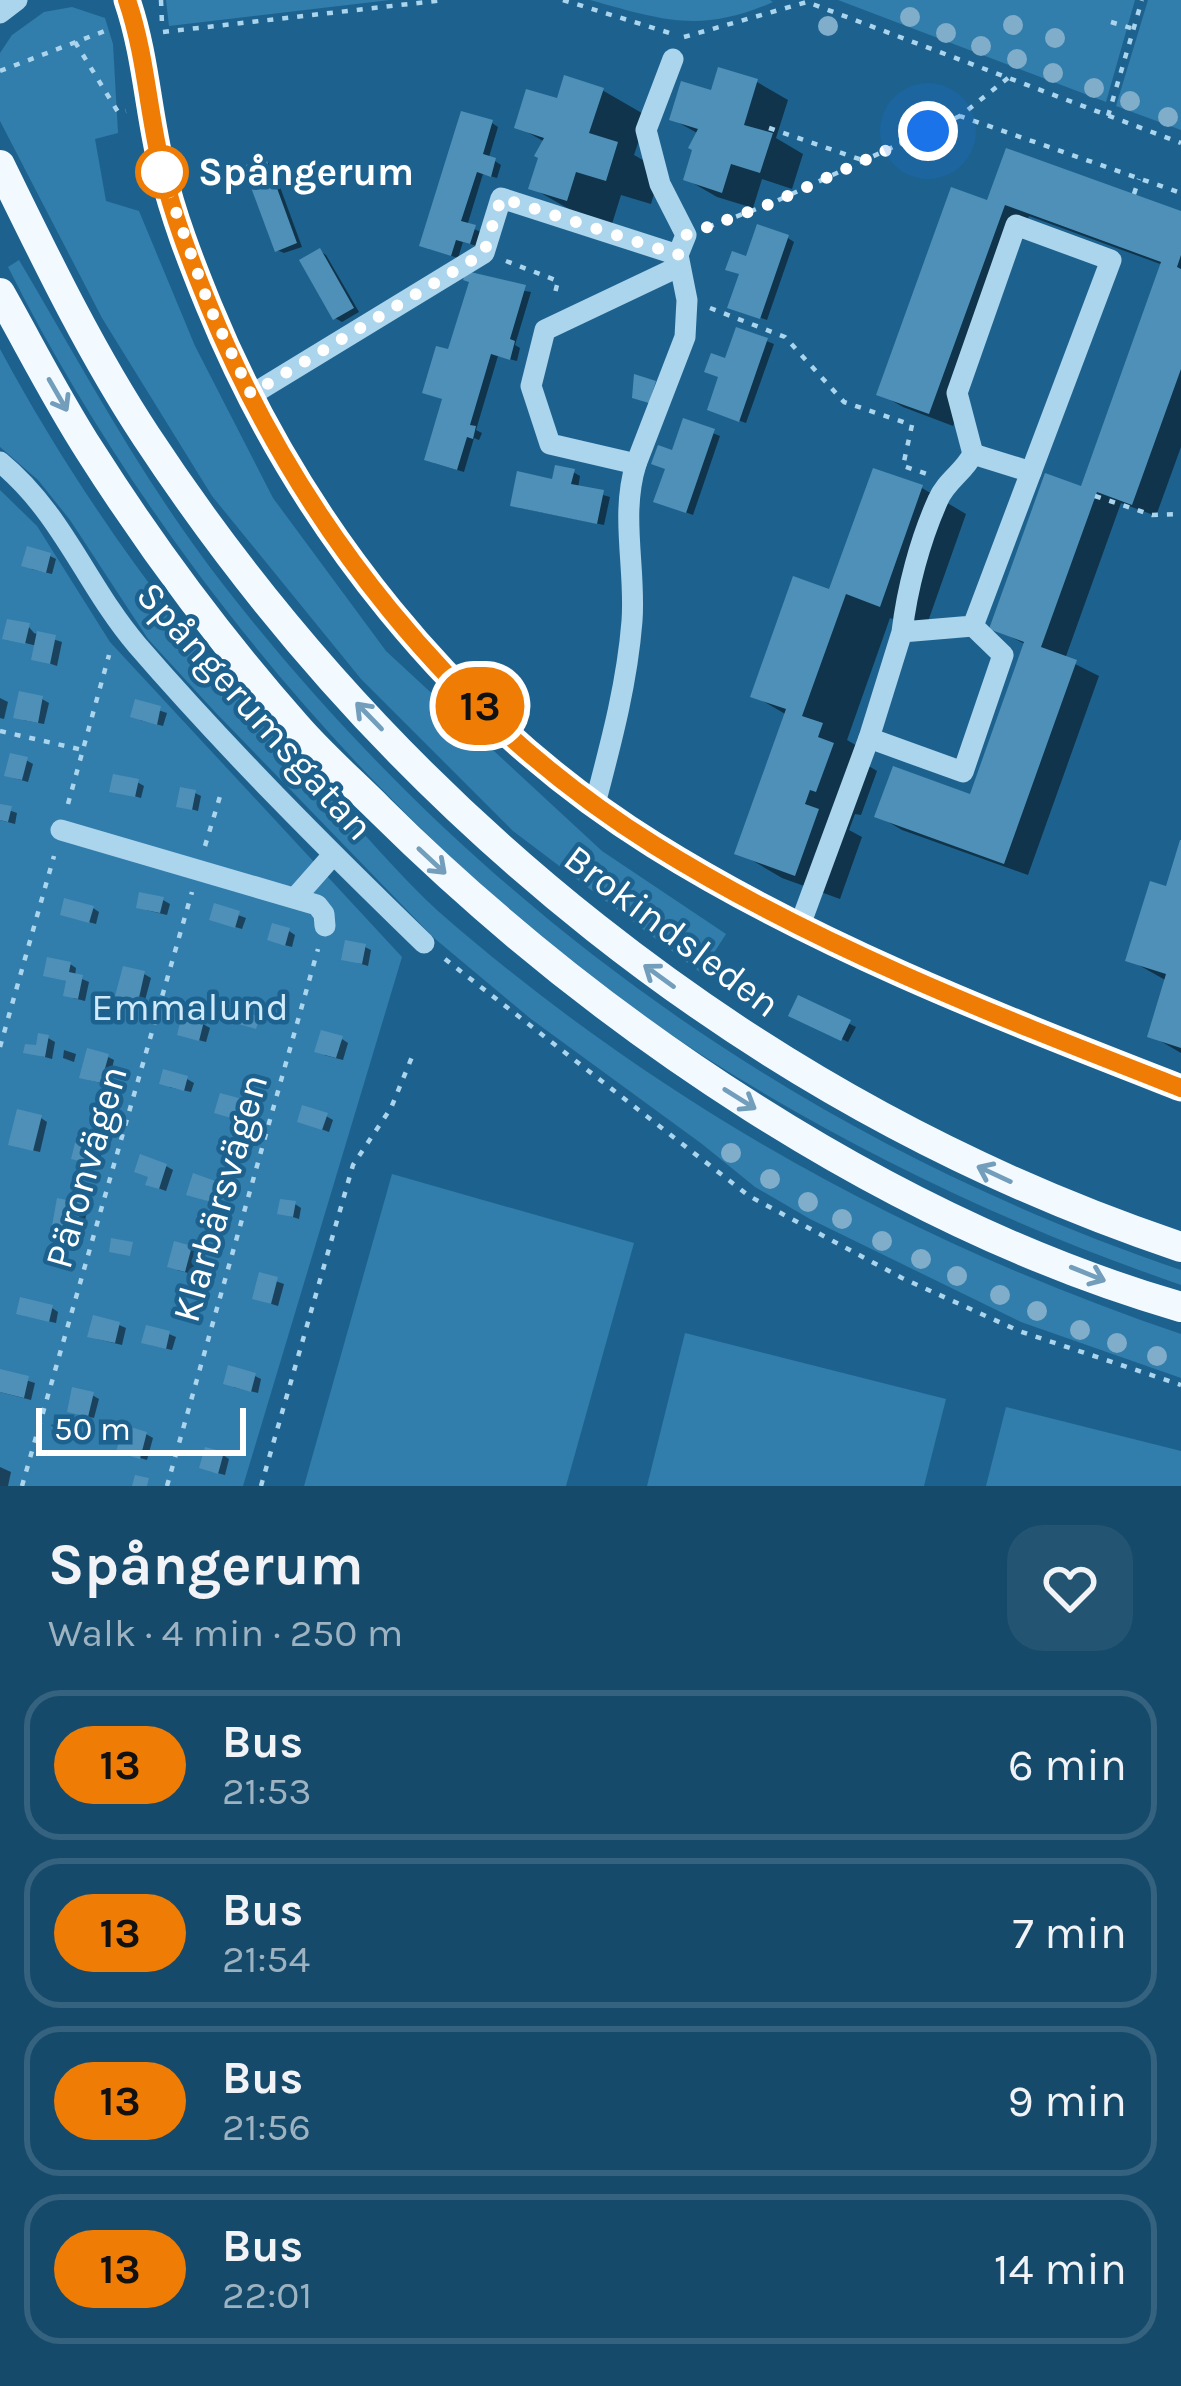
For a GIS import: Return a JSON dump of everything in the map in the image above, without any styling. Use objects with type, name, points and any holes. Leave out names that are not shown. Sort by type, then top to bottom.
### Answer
[{"type":"main road","name":"Brokindsleden","points":[[0,165],[49,266],[145,434],[231,554],[330,676],[446,796],[583,922],[774,1056],[863,1108],[1031,1191],[1181,1247]]},
{"type":"main road","points":[[0,293],[89,450],[181,583],[297,727],[437,867],[581,989],[802,1137],[971,1225],[1181,1307]]},
{"type":"street","points":[[0,13],[17,0]]},
{"type":"street","points":[[127,0],[137,30],[162,172],[182,238],[225,342],[301,486],[377,596],[436,664],[504,730],[651,843],[800,925],[1069,1044],[1181,1088]]},
{"type":"street","points":[[595,804],[620,708],[632,617],[628,490],[685,337],[688,300],[681,252],[646,130],[673,59]]},
{"type":"street","points":[[251,394],[484,253],[501,198],[681,252]]},
{"type":"street","points":[[800,925],[869,737],[902,632],[905,600],[938,500],[973,454],[957,394],[1016,225],[1111,260],[973,626]]},
{"type":"street","points":[[636,464],[550,444],[531,386],[545,330],[681,252]]},
{"type":"street","points":[[973,454],[1030,472]]},
{"type":"street","name":"Spångerumsgatan","points":[[0,462],[40,500],[134,642],[333,856],[424,943]]},
{"type":"street","points":[[869,737],[963,772],[1004,655],[973,626],[902,632]]},
{"type":"street","points":[[61,830],[317,904],[325,926]]},
{"type":"street","points":[[295,898],[333,856]]},
{"type":"path","points":[[0,70],[110,29],[162,32],[444,0]]},
{"type":"path","points":[[563,0],[683,37],[806,0],[1181,143]]},
{"type":"path","points":[[1108,116],[1142,0]]},
{"type":"path","points":[[1111,22],[1134,28]]},
{"type":"path","points":[[74,41],[118,112],[126,111]]},
{"type":"path","points":[[681,252],[770,204],[960,116],[1008,78]]},
{"type":"path","points":[[960,116],[1181,193]]},
{"type":"path","points":[[769,128],[865,161]]},
{"type":"path","points":[[1134,194],[1139,179]]},
{"type":"path","points":[[484,253],[558,281],[545,330]]},
{"type":"path","points":[[688,300],[785,337],[844,402],[912,425],[903,466]]},
{"type":"path","points":[[1095,496],[1152,515],[1181,514]]},
{"type":"path","points":[[0,731],[83,750]]},
{"type":"path","name":"Päronvägen","points":[[22,1486],[220,793]]},
{"type":"path","name":"Klarbärsvägen","points":[[167,1486],[325,926]]},
{"type":"path","points":[[424,943],[749,1196],[902,1278],[1019,1330],[1181,1385]]},
{"type":"path","points":[[261,1486],[353,1165],[391,1108],[414,1052]]},
{"type":"green space","points":[[166,0],[390,0],[169,26]]},
{"type":"green space","points":[[590,0],[773,2],[702,21],[661,18]]},
{"type":"green space","points":[[838,0],[1135,0],[1106,102]]},
{"type":"green space","points":[[1148,0],[1181,0],[1181,130],[1116,106]]},
{"type":"green space","points":[[72,7],[105,18],[113,44],[118,133],[95,139],[106,201],[139,211],[195,346],[273,498],[386,651],[602,851],[726,934],[701,973],[513,831],[361,679],[212,496],[102,318],[0,121],[0,53],[12,35],[44,12]]},
{"type":"green space","points":[[19,260],[140,465],[222,583],[319,699],[423,807],[533,907],[650,998],[774,1080],[904,1153],[1039,1216],[1181,1270],[1181,1285],[998,1213],[821,1126],[708,1059],[601,984],[498,900],[400,808],[307,708],[221,603],[141,493],[70,381],[8,267]]},
{"type":"green space","points":[[0,349],[74,474],[200,650],[294,760],[438,911],[607,1044],[788,1159],[980,1256],[1181,1334],[1181,1378],[1021,1322],[810,1219],[755,1187],[531,1019],[434,938],[148,639],[70,520],[38,480],[0,447]]},
{"type":"green space","name":"Emmalund","points":[[0,490],[37,526],[110,642],[402,957],[243,1486],[0,1486]]},
{"type":"green space","points":[[392,1174],[634,1243],[566,1486],[304,1486]]},
{"type":"green space","points":[[685,1333],[946,1399],[924,1486],[647,1486]]},
{"type":"green space","points":[[1006,1407],[1181,1451],[1181,1486],[986,1486]]},
{"type":"building","points":[[718,67],[758,79],[744,125],[773,133],[760,173],[731,164],[722,193],[683,180],[692,150],[688,148],[698,129],[669,120],[681,81],[711,90]]},
{"type":"building","points":[[564,75],[604,88],[589,133],[618,142],[606,181],[576,172],[567,201],[528,189],[538,158],[534,156],[544,138],[514,128],[526,89],[557,98]]},
{"type":"building","points":[[461,111],[493,120],[483,154],[496,158],[491,177],[477,172],[461,221],[476,225],[470,244],[456,240],[451,256],[419,246]]},
{"type":"building","points":[[1006,148],[1181,211],[1177,267],[1181,269],[1181,369],[1132,505],[1097,492],[1041,647],[1077,660],[1004,864],[874,817],[893,766],[970,794],[1024,642],[989,629],[1045,473],[1081,486],[1161,262],[1005,205],[929,414],[876,395],[951,187],[987,200]]},
{"type":"building","points":[[266,158],[297,243],[275,252],[243,166]]},
{"type":"building","points":[[757,224],[789,235],[760,319],[727,308],[739,274],[725,270],[732,251],[746,256]]},
{"type":"building","points":[[320,248],[354,308],[333,320],[299,260]]},
{"type":"building","points":[[466,271],[526,285],[510,339],[515,341],[510,360],[491,354],[470,425],[476,426],[473,439],[467,437],[457,470],[424,460],[442,399],[422,393],[436,346],[448,349],[469,282],[463,280]]},
{"type":"building","points":[[736,327],[768,338],[739,422],[707,410],[718,377],[704,372],[711,353],[725,358]]},
{"type":"building","points":[[634,374],[656,381],[649,403],[632,398]]},
{"type":"building","points":[[683,418],[715,429],[686,513],[653,502],[665,469],[651,464],[658,445],[672,450]]},
{"type":"building","points":[[555,465],[575,469],[571,484],[604,490],[597,524],[510,506],[517,471],[552,479]]},
{"type":"building","points":[[873,468],[923,485],[880,607],[846,594],[802,716],[823,723],[818,737],[834,743],[816,792],[810,790],[805,804],[819,809],[795,876],[734,854],[786,709],[750,697],[793,576],[829,589]]},
{"type":"building","points":[[27,546],[51,553],[46,573],[21,566]]},
{"type":"building","points":[[7,619],[30,623],[25,644],[2,639]]},
{"type":"building","points":[[37,631],[56,635],[50,664],[31,660]]},
{"type":"building","points":[[19,691],[43,696],[38,723],[13,718]]},
{"type":"building","points":[[135,699],[161,706],[157,725],[130,717]]},
{"type":"building","points":[[10,753],[28,757],[22,780],[4,776]]},
{"type":"building","points":[[113,774],[139,779],[135,797],[109,792]]},
{"type":"building","points":[[180,787],[196,790],[192,810],[176,807]]},
{"type":"building","points":[[0,804],[12,806],[8,822],[0,820]]},
{"type":"building","points":[[1180,840],[1181,1048],[1147,1037],[1166,974],[1125,961],[1150,881],[1166,886]]},
{"type":"building","points":[[139,892],[164,897],[160,913],[136,908]]},
{"type":"building","points":[[64,898],[94,906],[89,923],[60,915]]},
{"type":"building","points":[[214,903],[240,911],[235,928],[209,920]]},
{"type":"building","points":[[272,923],[290,928],[285,946],[267,940]]},
{"type":"building","points":[[345,940],[366,944],[362,964],[341,960]]},
{"type":"building","points":[[47,957],[71,962],[69,972],[83,975],[78,999],[63,996],[66,981],[43,976]]},
{"type":"building","points":[[123,966],[145,971],[138,1002],[115,996]]},
{"type":"building","points":[[798,995],[851,1020],[841,1041],[788,1016]]},
{"type":"building","points":[[239,1010],[260,1017],[256,1029],[235,1023]]},
{"type":"building","points":[[182,1015],[204,1021],[199,1041],[177,1035]]},
{"type":"building","points":[[321,1030],[343,1036],[336,1058],[314,1052]]},
{"type":"building","points":[[38,1033],[49,1035],[45,1057],[23,1053],[25,1044],[36,1045]]},
{"type":"building","points":[[87,1048],[109,1054],[101,1083],[79,1078]]},
{"type":"building","points":[[163,1069],[188,1076],[184,1091],[159,1084]]},
{"type":"building","points":[[220,1093],[246,1100],[241,1121],[214,1113]]},
{"type":"building","points":[[302,1105],[328,1113],[322,1130],[297,1122]]},
{"type":"building","points":[[17,1109],[42,1115],[33,1151],[8,1145]]},
{"type":"building","points":[[75,1143],[96,1148],[92,1164],[71,1159]]},
{"type":"building","points":[[140,1154],[167,1164],[159,1189],[145,1185],[148,1177],[134,1172]]},
{"type":"building","points":[[193,1173],[218,1182],[211,1202],[186,1195]]},
{"type":"building","points":[[57,1198],[82,1203],[76,1231],[52,1226]]},
{"type":"building","points":[[280,1199],[296,1201],[293,1217],[277,1214]]},
{"type":"building","points":[[111,1238],[133,1242],[130,1256],[109,1252]]},
{"type":"building","points":[[174,1241],[192,1246],[185,1272],[167,1267]]},
{"type":"building","points":[[259,1272],[278,1277],[271,1304],[252,1299]]},
{"type":"building","points":[[20,1297],[53,1305],[49,1322],[16,1314]]},
{"type":"building","points":[[93,1315],[120,1322],[115,1343],[87,1337]]},
{"type":"building","points":[[146,1325],[170,1331],[166,1349],[141,1343]]},
{"type":"building","points":[[228,1365],[256,1373],[251,1392],[223,1384]]},
{"type":"building","points":[[0,1369],[29,1376],[24,1398],[0,1392]]},
{"type":"building","points":[[72,1387],[94,1392],[88,1417],[67,1412]]},
{"type":"building","points":[[124,1425],[147,1432],[140,1459],[116,1452]]},
{"type":"building","points":[[205,1447],[224,1452],[218,1474],[199,1468]]},
{"type":"building","points":[[135,1475],[149,1478],[147,1486],[132,1486]]},
{"type":"bus line","name":"13","points":[[127,0],[137,30],[162,172],[182,238],[232,359],[301,486],[377,596],[436,664],[504,730],[595,804],[723,886],[880,963],[1181,1088]]},
{"type":"place","name":"Spångerum","points":[[162,172]]},
{"type":"route","points":[[162,172],[210,308],[251,394],[484,253],[501,198],[678,255],[686,235],[770,204],[928,131]]}]
